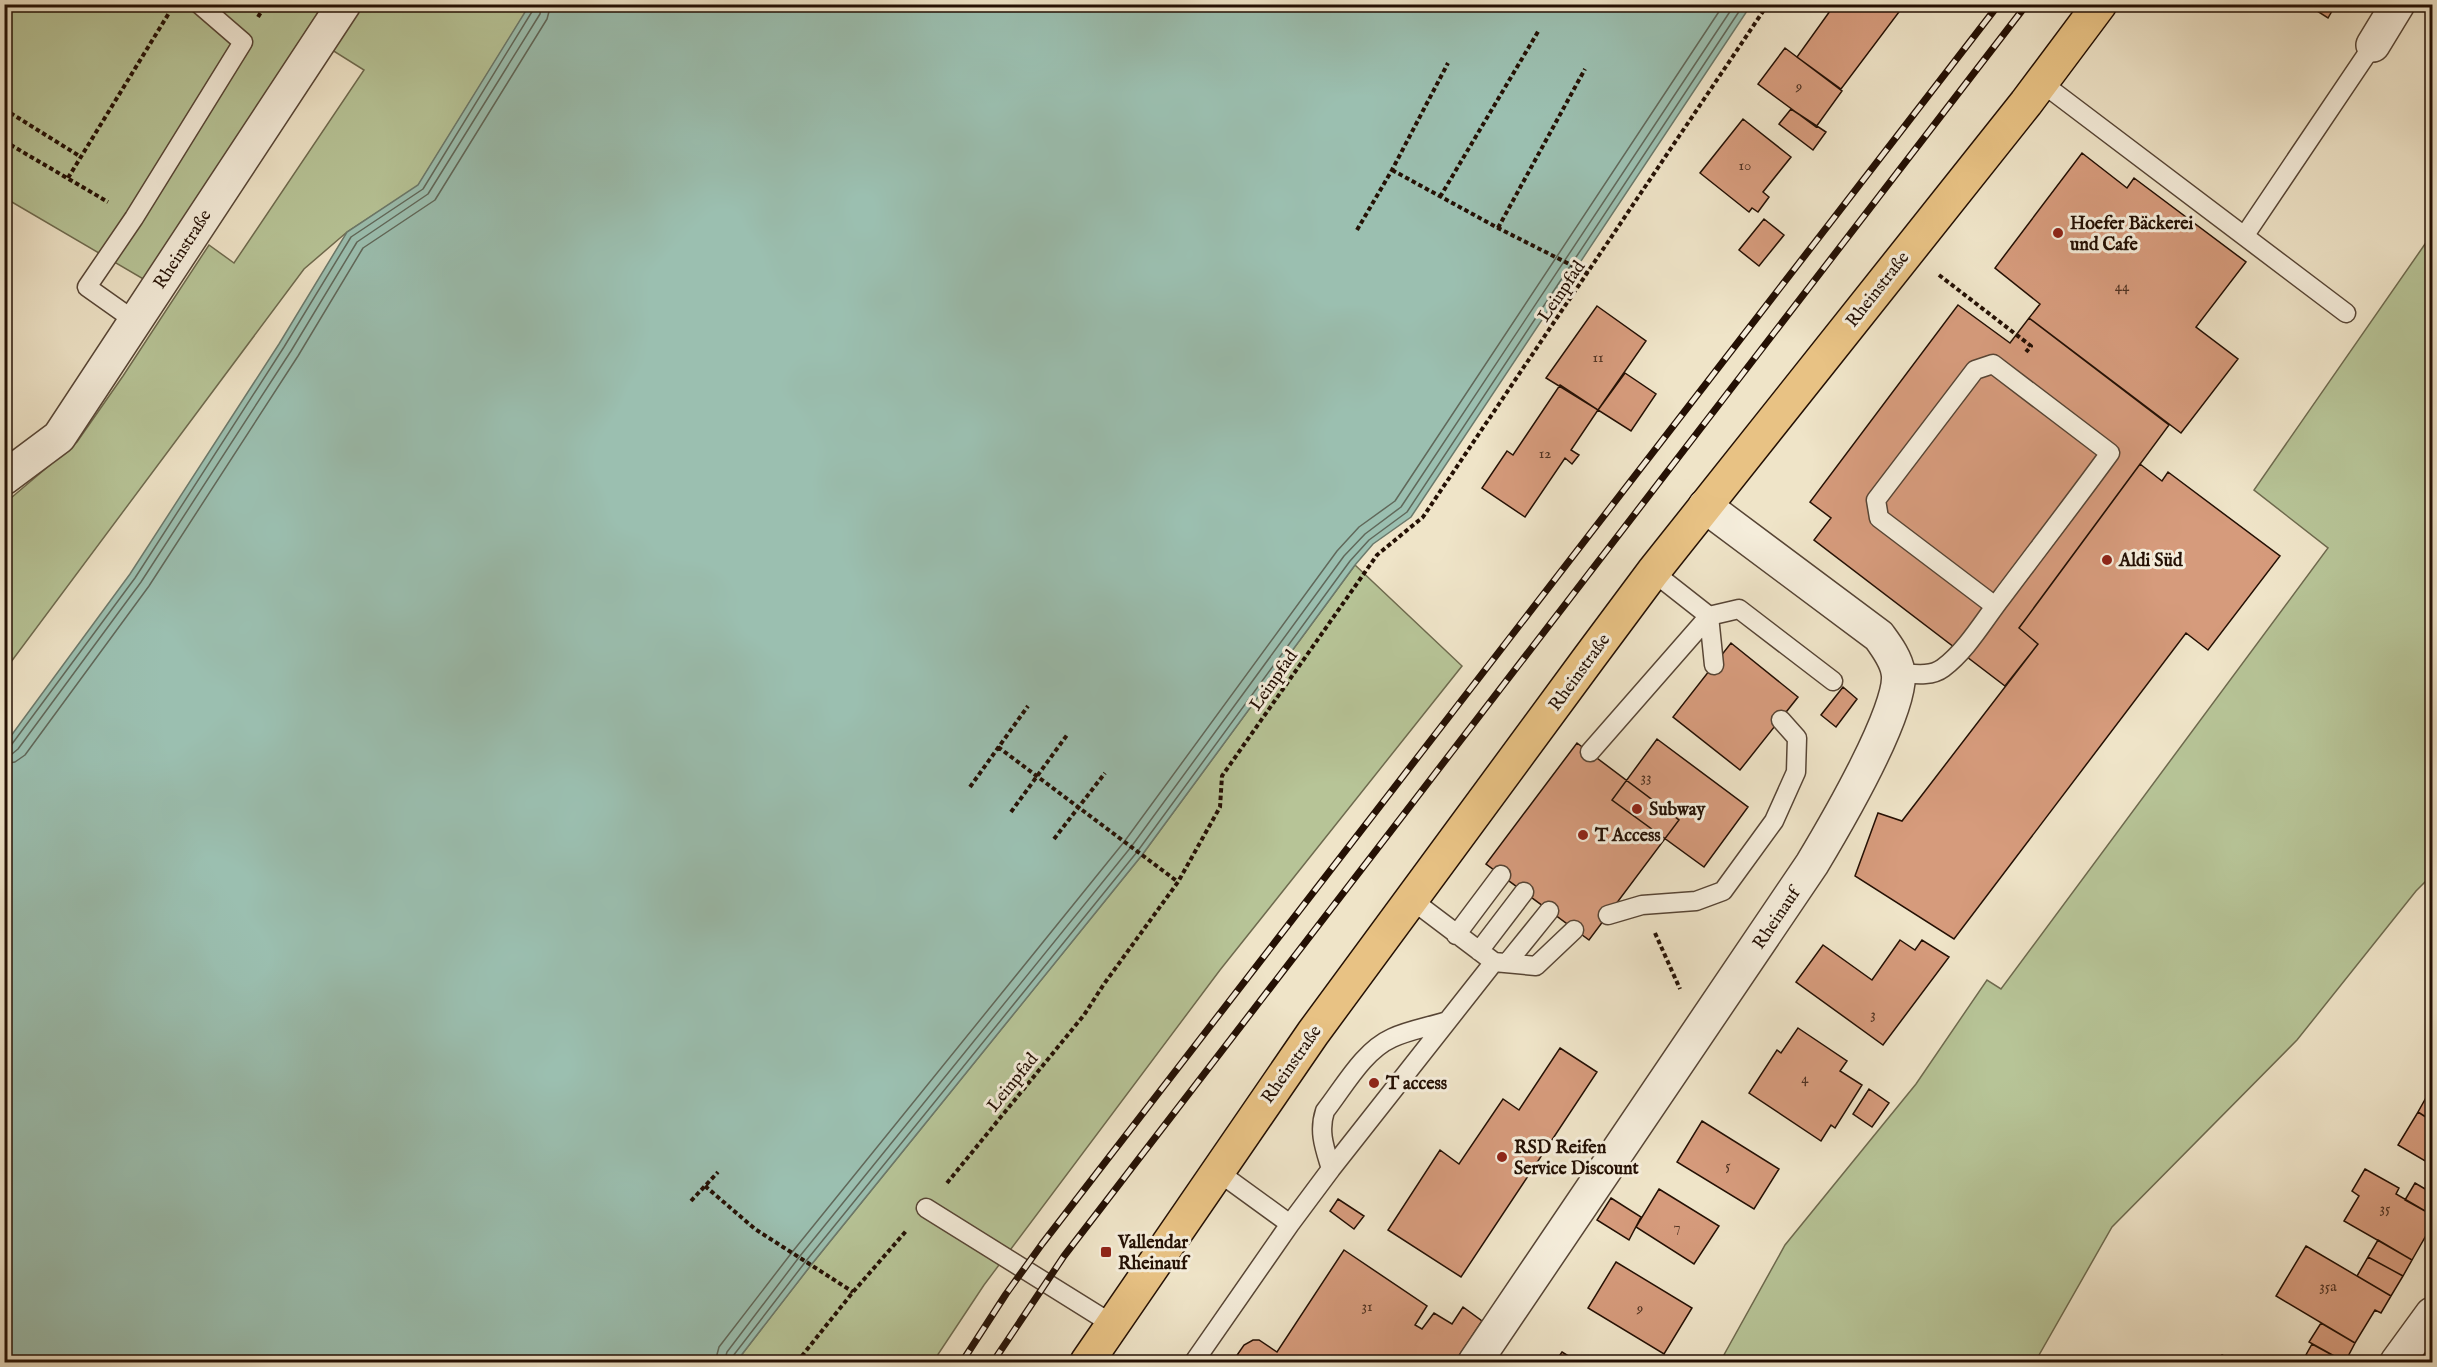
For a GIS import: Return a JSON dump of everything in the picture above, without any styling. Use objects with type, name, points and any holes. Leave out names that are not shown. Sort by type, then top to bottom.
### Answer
[{"type":"main road","name":"Rheinstraße","points":[[1087,1362],[1313,1033],[1653,572],[2042,83],[2100,4]]},
{"type":"street","name":"Rheinstraße","points":[[4,478],[58,437],[344,4]]},
{"type":"street","points":[[2373,45],[2398,4]]},
{"type":"street","points":[[1705,506],[1879,636],[1891,654],[1899,673]]},
{"type":"street","name":"Rheinauf","points":[[1475,1362],[1812,864],[1848,802],[1892,711],[1898,694],[1899,673]]},
{"type":"street","points":[[2397,1362],[2433,1314]]},
{"type":"lane","points":[[135,321],[87,287],[134,218],[243,42],[199,4]]},
{"type":"lane","points":[[2245,236],[2373,45]]},
{"type":"lane","points":[[2042,83],[2346,313]]},
{"type":"lane","points":[[1899,673],[1926,675],[1942,669],[1960,652],[1995,606],[2110,453],[1993,364],[1975,370],[1876,500],[1879,518],[1995,606]]},
{"type":"lane","points":[[1653,572],[1709,616],[1714,665]]},
{"type":"lane","points":[[1590,752],[1709,616],[1739,609],[1833,681]]},
{"type":"lane","points":[[1608,915],[1642,905],[1696,901],[1723,891],[1774,821],[1796,772],[1797,738],[1781,720]]},
{"type":"lane","points":[[1456,935],[1501,875]]},
{"type":"lane","points":[[1194,1362],[1290,1224],[1493,959],[1524,892]]},
{"type":"lane","points":[[1412,900],[1456,935],[1493,959],[1536,966],[1574,930]]},
{"type":"lane","points":[[1493,959],[1549,911]]},
{"type":"lane","points":[[1331,1169],[1321,1136],[1325,1111],[1366,1058],[1376,1047],[1392,1038],[1447,1021]]},
{"type":"lane","points":[[1218,1171],[1290,1224]]},
{"type":"lane","points":[[926,1208],[1112,1324]]},
{"type":"path","points":[[68,178],[174,4]]},
{"type":"path","name":"Leinpfad","points":[[797,1362],[1084,1015],[1178,882],[1220,807],[1221,776],[1377,555],[1423,517],[1768,4]]},
{"type":"path","points":[[1440,197],[1539,30]]},
{"type":"path","points":[[1357,230],[1392,170],[1448,63]]},
{"type":"path","points":[[1498,228],[1584,69]]},
{"type":"path","points":[[4,109],[81,156]]},
{"type":"path","points":[[4,141],[134,218]]},
{"type":"path","points":[[1392,170],[1588,274]]},
{"type":"path","points":[[1968,297],[2017,333]]},
{"type":"path","points":[[970,787],[1028,706]]},
{"type":"path","points":[[1011,812],[1067,735]]},
{"type":"path","points":[[998,747],[1178,882]]},
{"type":"path","points":[[1054,840],[1105,773]]},
{"type":"path","points":[[1642,905],[1690,1013],[1702,1029]]},
{"type":"path","points":[[692,1201],[718,1172]]},
{"type":"path","points":[[705,1186],[755,1228],[853,1292]]},
{"type":"shaded area","points":[[5,5],[323,5],[145,280],[5,198]]},
{"type":"shaded area","points":[[361,5],[530,5],[418,186],[347,232],[304,269],[5,670],[5,503],[77,442],[209,245],[234,263],[364,70],[332,50]]},
{"type":"shaded area","points":[[2432,234],[2432,875],[2416,891],[2297,1040],[2112,1227],[2035,1362],[1720,1362],[1785,1245],[1916,1084],[1987,980],[2001,989],[2328,548],[2254,490]]},
{"type":"shaded area","points":[[1355,565],[1462,666],[1220,970],[984,1285],[933,1362],[736,1362],[811,1265],[1142,855]]},
{"type":"water","points":[[530,4],[1751,5],[1411,517],[1373,544],[1355,565],[1142,855],[811,1265],[736,1362],[5,1362],[5,744],[130,574],[279,344],[347,232],[418,185]]},
{"type":"building","points":[[1835,4],[1889,4],[1899,12],[1841,89],[1797,57]]},
{"type":"building","points":[[2306,4],[2336,4],[2328,18]]},
{"type":"building","points":[[1785,48],[1842,91],[1816,127],[1758,84]]},
{"type":"building","points":[[1791,109],[1826,132],[1813,150],[1779,124]]},
{"type":"building","points":[[1743,119],[1791,157],[1763,192],[1769,197],[1758,212],[1752,208],[1749,212],[1700,173]]},
{"type":"building","points":[[2082,153],[2127,188],[2134,178],[2246,262],[2196,327],[2238,359],[2181,433],[2029,318],[2040,304],[1995,268]]},
{"type":"building","points":[[1764,219],[1784,235],[1759,266],[1739,250]]},
{"type":"building","points":[[1958,305],[2010,343],[2029,318],[2169,425],[2019,628],[2038,644],[2005,686],[1814,540],[1831,518],[1810,502]]},
{"type":"building","points":[[1597,306],[1646,341],[1598,410],[1546,378]]},
{"type":"building","points":[[1625,373],[1656,394],[1631,431],[1598,410]]},
{"type":"building","points":[[1560,385],[1598,410],[1571,450],[1579,455],[1572,464],[1565,458],[1525,517],[1482,488],[1507,451],[1513,455]]},
{"type":"building","points":[[2140,464],[2162,481],[2168,472],[2280,556],[2208,650],[2186,633],[1954,939],[1855,876],[1878,813],[1902,821],[2038,644],[2019,628]]},
{"type":"building","points":[[1731,643],[1798,697],[1740,770],[1673,717]]},
{"type":"building","points":[[1843,687],[1857,699],[1836,727],[1821,715]]},
{"type":"building","points":[[1657,739],[1748,807],[1704,867],[1612,800]]},
{"type":"building","points":[[1577,743],[1679,820],[1589,940],[1486,864]]},
{"type":"building","points":[[1900,940],[1915,950],[1922,940],[1949,957],[1883,1045],[1796,982],[1823,945],[1872,980]]},
{"type":"building","points":[[1798,1028],[1847,1061],[1840,1071],[1862,1085],[1835,1128],[1831,1125],[1821,1141],[1749,1093],[1777,1050],[1781,1053]]},
{"type":"building","name":"RSD Reifen Service Discount","points":[[1560,1048],[1597,1072],[1461,1277],[1388,1230],[1440,1150],[1459,1164],[1503,1099],[1519,1110]]},
{"type":"building","points":[[2432,1087],[2432,1121],[2418,1112]]},
{"type":"building","points":[[1869,1089],[1889,1103],[1872,1127],[1853,1114]]},
{"type":"building","points":[[2418,1112],[2432,1121],[2432,1165],[2398,1145]]},
{"type":"building","points":[[1702,1121],[1779,1169],[1754,1209],[1677,1162]]},
{"type":"building","points":[[2365,1169],[2399,1188],[2396,1194],[2432,1215],[2432,1225],[2412,1260],[2344,1221],[2359,1196],[2352,1191]]},
{"type":"building","points":[[2415,1183],[2432,1193],[2432,1215],[2405,1200]]},
{"type":"building","points":[[1659,1189],[1719,1226],[1694,1264],[1636,1227]]},
{"type":"building","points":[[1611,1198],[1641,1217],[1629,1240],[1597,1220]]},
{"type":"building","points":[[1338,1199],[1364,1216],[1354,1229],[1330,1211]]},
{"type":"building","points":[[2378,1240],[2412,1260],[2403,1276],[2368,1257]]},
{"type":"building","points":[[2306,1246],[2391,1296],[2381,1313],[2375,1310],[2355,1343],[2276,1296]]},
{"type":"building","points":[[1344,1250],[1427,1306],[1415,1325],[1422,1329],[1434,1313],[1452,1324],[1463,1307],[1482,1321],[1455,1362],[1233,1361],[1244,1345],[1253,1340],[1259,1340],[1277,1352]]},
{"type":"building","points":[[2368,1257],[2403,1276],[2391,1296],[2357,1276]]},
{"type":"building","points":[[1616,1262],[1692,1308],[1664,1354],[1588,1308]]},
{"type":"building","points":[[2321,1323],[2355,1343],[2345,1362],[2309,1342]]},
{"type":"building","points":[[2312,1344],[2345,1362],[2302,1362]]},
{"type":"building","points":[[1562,1352],[1578,1362],[1555,1362]]},
{"type":"building","points":[[2222,1355],[2236,1362],[2218,1362]]},
{"type":"railway","points":[[962,1362],[1042,1244],[1999,4]]},
{"type":"railway","points":[[993,1362],[1064,1256],[2027,4]]},
{"type":"place","name":"Hoefer Bäckerei und Cafe","points":[[2058,233]]},
{"type":"place","name":"Aldi Süd","points":[[2107,560]]},
{"type":"place","name":"Subway","points":[[1637,809]]},
{"type":"place","name":"T Access","points":[[1583,835]]},
{"type":"place","name":"T access","points":[[1374,1083]]},
{"type":"place","name":"RSD Reifen Service Discount","points":[[1502,1157]]},
{"type":"place","name":"Vallendar Rheinauf","points":[[1106,1252]]}]
